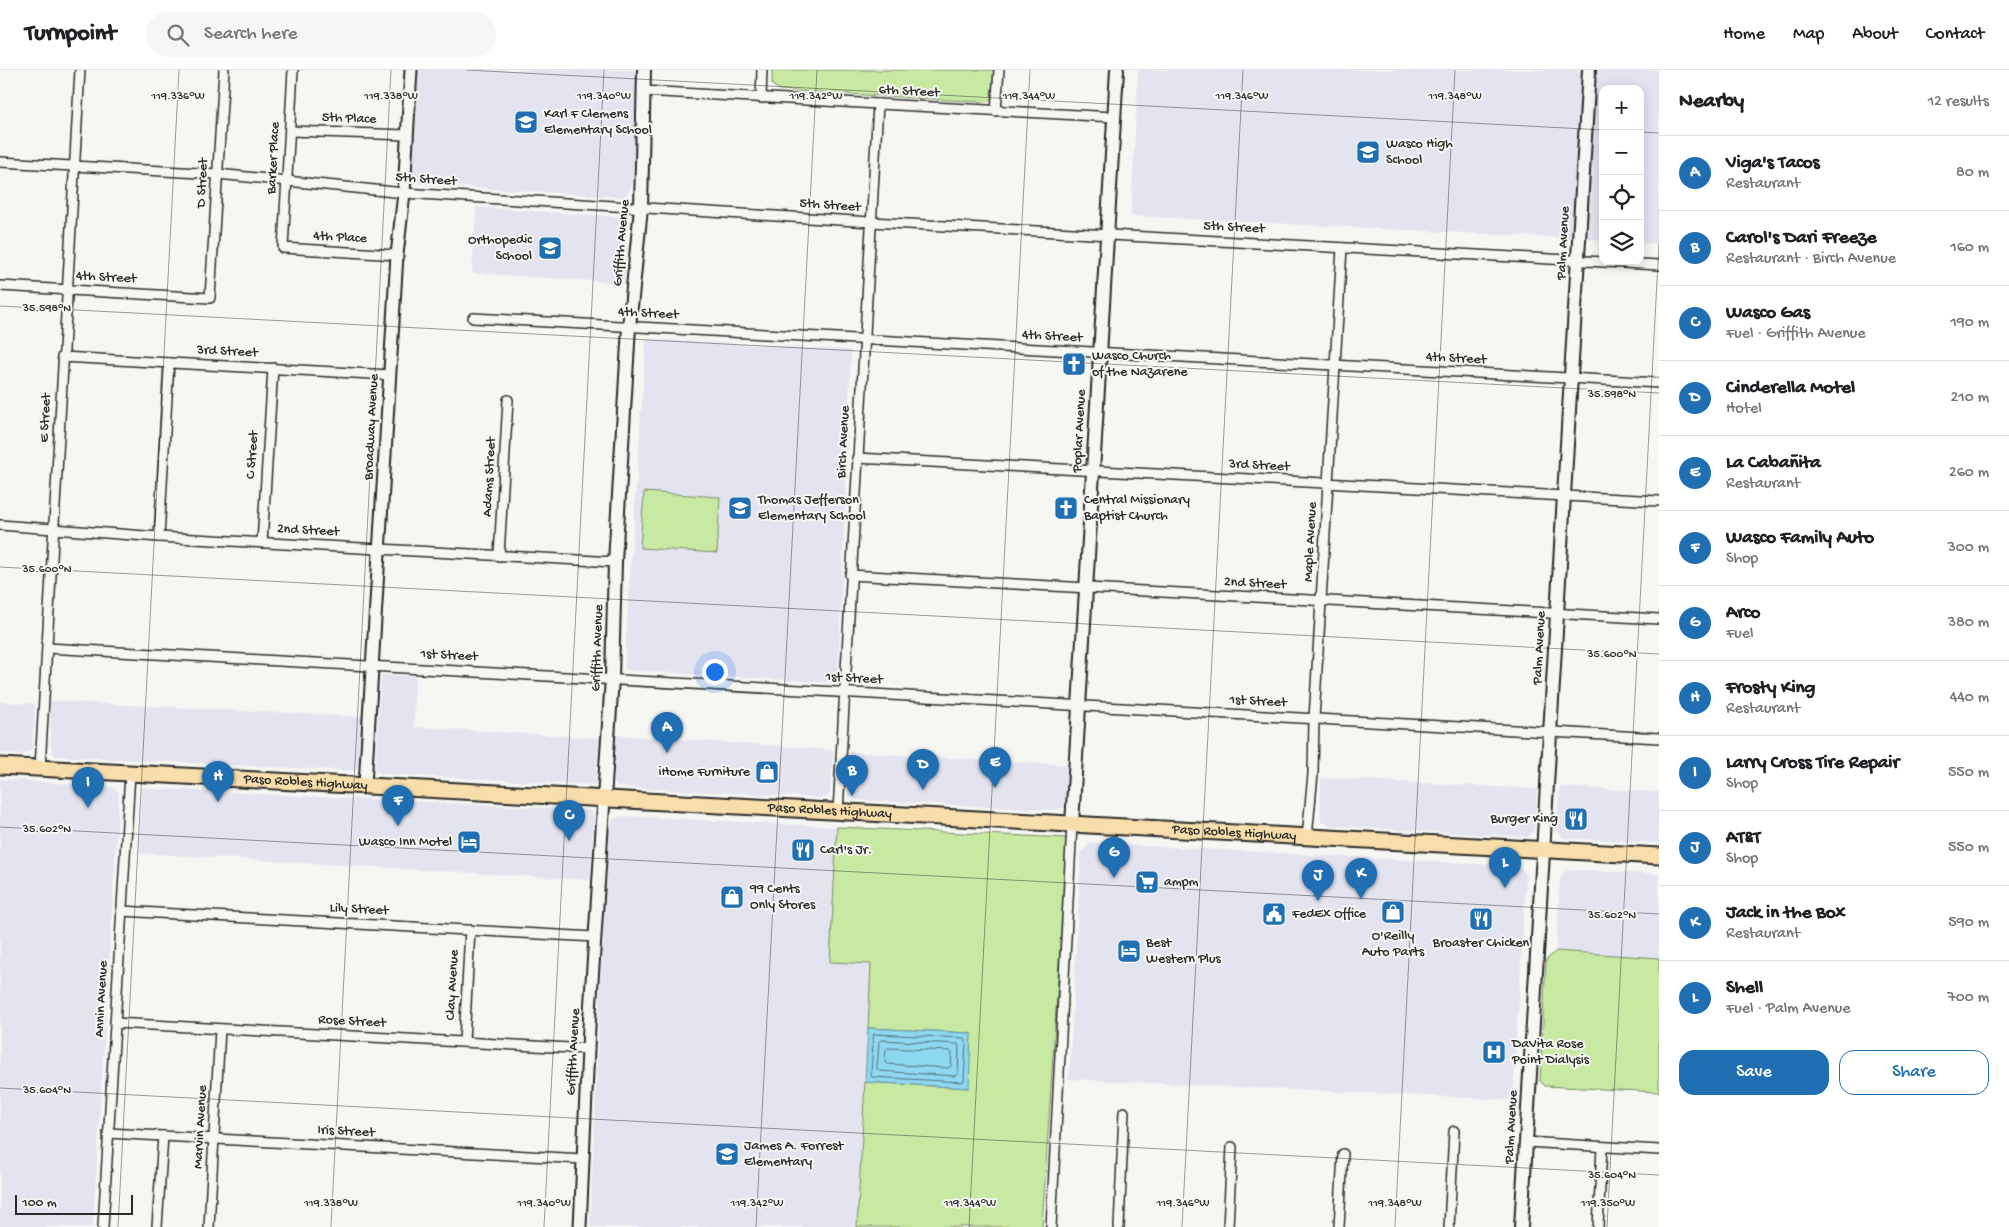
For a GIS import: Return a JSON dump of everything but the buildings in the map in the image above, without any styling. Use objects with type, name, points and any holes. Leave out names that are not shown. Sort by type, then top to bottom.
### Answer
[{"type":"highway","name":"Paso Robles Highway","points":[[0,766],[1659,856]]},
{"type":"main road","name":"Griffith Avenue","points":[[604,799],[612,678],[615,562],[629,327],[641,208],[644,70]]},
{"type":"main road","name":"Poplar Avenue","points":[[1072,824],[1117,70]]},
{"type":"main road","name":"Palm Avenue","points":[[1521,1227],[1589,70]]},
{"type":"street","name":"E Street","points":[[40,768],[62,357],[80,70]]},
{"type":"street","name":"D Street","points":[[210,298],[224,70]]},
{"type":"street","name":"Barker Place","points":[[282,248],[293,70]]},
{"type":"street","name":"Broadway Avenue","points":[[365,785],[397,255],[404,193],[411,70]]},
{"type":"street","points":[[761,98],[762,70]]},
{"type":"street","points":[[996,111],[998,70]]},
{"type":"street","name":"6th Street","points":[[643,91],[1114,117]]},
{"type":"street","name":"Birch Avenue","points":[[838,812],[878,104]]},
{"type":"street","name":"5th Place","points":[[290,131],[407,135]]},
{"type":"street","name":"5th Street","points":[[0,162],[218,174],[404,193],[641,208],[1659,265]]},
{"type":"street","name":"4th Place","points":[[282,248],[397,255]]},
{"type":"street","name":"Maple Avenue","points":[[1308,837],[1342,248]]},
{"type":"street","name":"4th Street","points":[[0,286],[210,298]]},
{"type":"street","name":"4th Street","points":[[473,318],[1659,383]]},
{"type":"street","name":"3rd Street","points":[[62,357],[390,375]]},
{"type":"street","points":[[159,537],[169,362]]},
{"type":"street","name":"C Street","points":[[262,543],[272,368]]},
{"type":"street","name":"Adams Street","points":[[499,556],[508,400]]},
{"type":"street","name":"3rd Street","points":[[857,458],[1659,501]]},
{"type":"street","name":"2nd Street","points":[[0,525],[159,537],[615,562]]},
{"type":"street","name":"2nd Street","points":[[850,575],[1659,620]]},
{"type":"street","name":"1st Street","points":[[47,648],[612,678],[1659,738]]},
{"type":"street","name":"Annin Avenue","points":[[103,1227],[130,773]]},
{"type":"street","name":"Griffith Avenue","points":[[580,1227],[604,799]]},
{"type":"street","points":[[1051,1227],[1072,824]]},
{"type":"street","name":"Lily Street","points":[[121,911],[595,937]]},
{"type":"street","name":"Clay Avenue","points":[[464,1042],[470,930]]},
{"type":"street","name":"Rose Street","points":[[114,1023],[589,1049]]},
{"type":"street","name":"Marvin Avenue","points":[[209,1227],[220,1029]]},
{"type":"street","points":[[1119,1227],[1124,1112]]},
{"type":"street","points":[[1449,1227],[1454,1131]]},
{"type":"street","name":"Iris Street","points":[[108,1133],[583,1159]]},
{"type":"street","points":[[157,1227],[164,1136]]},
{"type":"street","points":[[1526,1142],[1659,1150]]},
{"type":"street","points":[[1228,1227],[1232,1147]]},
{"type":"street","points":[[1598,1227],[1602,1147]]},
{"type":"street","points":[[1339,1227],[1343,1154]]},
{"type":"shaded area","name":"Karl F Clemens Elementary School","points":[[419,70],[639,70],[632,184],[629,192],[620,197],[419,184],[414,179],[413,174]]},
{"type":"shaded area","name":"Wasco High School","points":[[1138,70],[1659,70],[1659,244],[1644,243],[1644,85],[1599,85],[1599,240],[1131,216]]},
{"type":"shaded area","name":"Orthopedic School","points":[[476,207],[621,217],[627,222],[624,283],[472,273]]},
{"type":"shaded area","name":"Thomas Jefferson Elementary School","points":[[646,339],[851,350],[838,679],[835,683],[627,670],[624,666]]},
{"type":"shaded area","points":[[381,675],[415,676],[414,727],[599,738],[596,785],[383,774],[375,770]]},
{"type":"shaded area","points":[[50,701],[366,717],[359,763],[354,771],[55,756],[51,749]]},
{"type":"shaded area","points":[[0,702],[35,704],[32,749],[21,755],[0,753]]},
{"type":"shaded area","points":[[617,735],[834,750],[830,793],[826,798],[618,787],[614,783]]},
{"type":"shaded area","points":[[850,752],[1068,765],[1066,803],[1063,808],[1056,810],[856,800],[849,795],[848,790]]},
{"type":"shaded area","points":[[1321,778],[1537,789],[1534,831],[1528,837],[1335,826],[1321,822]]},
{"type":"shaded area","points":[[0,779],[113,787],[119,793],[93,1227],[0,1227]]},
{"type":"shaded area","points":[[1560,787],[1659,792],[1659,843],[1564,838],[1556,829]]},
{"type":"shaded area","points":[[141,788],[587,810],[592,812],[594,817],[590,880],[139,853]]},
{"type":"shaded area","name":"James A. Forrest Elementary","points":[[622,816],[837,827],[830,962],[871,964],[857,1227],[590,1227],[602,951],[610,827],[613,819]]},
{"type":"shaded area","points":[[1091,843],[1516,866],[1523,870],[1526,877],[1513,1100],[1069,1079],[1081,853]]},
{"type":"shaded area","points":[[1571,870],[1659,874],[1659,958],[1556,951],[1560,878],[1564,872]]},
{"type":"green space","points":[[772,70],[994,70],[992,97],[989,101],[983,102],[780,90],[772,85]]},
{"type":"green space","points":[[644,492],[720,497],[717,553],[640,548]]},
{"type":"green space","points":[[837,827],[1067,838],[1042,1227],[857,1227],[865,1082],[968,1088],[971,1033],[868,1028],[871,964],[830,962]]},
{"type":"green space","points":[[1556,951],[1659,958],[1659,1092],[1545,1086],[1540,1081],[1546,960]]},
{"type":"water","points":[[868,1028],[971,1033],[969,1088],[865,1082]]},
{"type":"place","name":"Karl F Clemens Elementary School","points":[[526,122]]},
{"type":"place","name":"Wasco High School","points":[[1368,152]]},
{"type":"place","name":"Orthopedic School","points":[[550,248]]},
{"type":"place","name":"Wasco Church of the Nazarene","points":[[1074,364]]},
{"type":"place","name":"Thomas Jefferson Elementary School","points":[[740,508]]},
{"type":"place","name":"Central Missionary Baptist Church","points":[[1066,508]]},
{"type":"place","name":"Viga's Tacos","points":[[667,753]]},
{"type":"place","name":"iHome Furniture","points":[[767,772]]},
{"type":"place","name":"La Cabañita","points":[[995,788]]},
{"type":"place","name":"Cinderella Motel","points":[[923,790]]},
{"type":"place","name":"Carol's Dari Freeze","points":[[852,796]]},
{"type":"place","name":"Frosty King","points":[[218,802]]},
{"type":"place","name":"Larry Cross Tire Repair","points":[[88,808]]},
{"type":"place","name":"Burger King","points":[[1576,819]]},
{"type":"place","name":"Wasco Family Auto","points":[[398,826]]},
{"type":"place","name":"Wasco Gas","points":[[569,841]]},
{"type":"place","name":"Wasco Inn Motel","points":[[469,842]]},
{"type":"place","name":"Carl's Jr.","points":[[803,850]]},
{"type":"place","name":"Arco","points":[[1114,878]]},
{"type":"place","name":"ampm","points":[[1147,882]]},
{"type":"place","name":"Shell","points":[[1505,888]]},
{"type":"place","name":"99 Cents Only Stores","points":[[732,897]]},
{"type":"place","name":"Jack in the Box","points":[[1361,899]]},
{"type":"place","name":"AT&T","points":[[1318,901]]},
{"type":"place","name":"O'Reilly Auto Parts","points":[[1393,912]]},
{"type":"place","name":"FedEx Office","points":[[1274,914]]},
{"type":"place","name":"Broaster Chicken","points":[[1481,919]]},
{"type":"place","name":"Best Western Plus","points":[[1129,951]]},
{"type":"place","name":"DaVita Rose Point Dialysis","points":[[1494,1052]]},
{"type":"place","name":"James A. Forrest Elementary","points":[[727,1154]]}]
